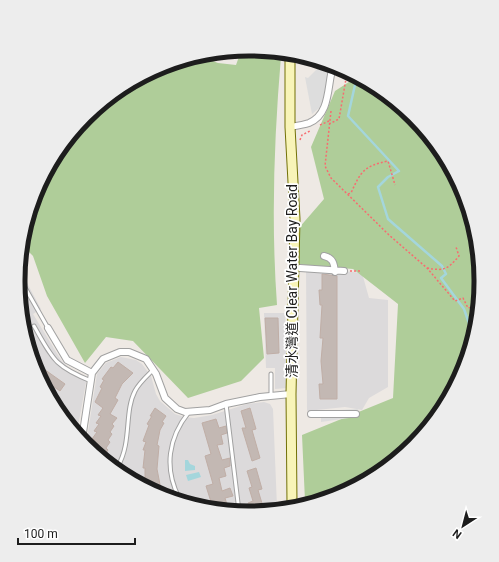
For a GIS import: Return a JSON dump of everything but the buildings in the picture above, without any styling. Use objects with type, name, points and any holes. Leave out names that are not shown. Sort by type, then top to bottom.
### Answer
[{"type":"main road","name":"清水灣道 Clear Water Bay Road","points":[[290,60],[290,127],[295,219],[291,394],[292,501]]},
{"type":"street","points":[[290,127],[310,122],[317,118],[326,103],[332,73]]},
{"type":"street","points":[[324,256],[330,257],[333,261],[335,272]]},
{"type":"street","points":[[300,268],[335,272],[344,271]]},
{"type":"street","points":[[48,328],[67,360],[92,373]]},
{"type":"street","points":[[83,431],[92,373],[103,359],[120,352],[138,355],[146,359],[154,369],[165,398],[177,409],[189,412],[210,410],[226,404],[291,394]]},
{"type":"street","points":[[311,414],[356,414]]},
{"type":"lane","points":[[25,288],[48,328]]},
{"type":"lane","points":[[34,326],[59,365],[73,374],[91,381]]},
{"type":"lane","points":[[119,464],[125,452],[133,395],[140,384],[154,369]]},
{"type":"lane","points":[[270,374],[271,396]]},
{"type":"lane","points":[[226,404],[238,505]]},
{"type":"lane","points":[[177,494],[171,478],[170,454],[176,432],[189,412]]},
{"type":"path","points":[[329,124],[339,119],[346,79]]},
{"type":"path","points":[[331,107],[325,166],[331,178],[389,235],[427,268],[455,301],[463,298],[468,308],[472,307]]},
{"type":"path","points":[[317,127],[329,120]]},
{"type":"path","points":[[300,142],[300,138],[310,130]]},
{"type":"path","points":[[348,194],[351,193],[357,179],[369,165],[388,161],[395,185]]},
{"type":"path","points":[[427,268],[439,270],[449,268],[459,256],[456,247]]},
{"type":"path","points":[[344,271],[360,272]]},
{"type":"shaded area","points":[[319,67],[329,71],[324,104],[312,114],[305,77],[308,78]]},
{"type":"shaded area","points":[[306,267],[362,273],[369,298],[388,300],[388,387],[369,398],[362,410],[345,407],[307,411]]},
{"type":"shaded area","points":[[25,279],[41,309],[33,314],[61,360],[68,367],[87,377],[78,426],[71,418],[55,393],[42,367],[29,325],[25,296]]},
{"type":"shaded area","points":[[264,313],[285,313],[287,388],[275,389],[275,368],[266,368]]},
{"type":"shaded area","points":[[121,357],[136,360],[142,364],[151,376],[156,394],[160,401],[175,414],[184,417],[194,418],[212,415],[247,404],[264,402],[270,404],[273,409],[277,504],[250,506],[220,504],[177,494],[137,475],[101,450],[87,436],[97,374],[106,363]]},
{"type":"shaded area","points":[[358,409],[356,417],[321,422],[321,411]]},
{"type":"green space","points":[[239,57],[281,58],[274,180],[274,243],[277,305],[259,308],[264,358],[241,381],[188,398],[133,341],[106,337],[85,363],[47,296],[33,256],[27,250],[29,237],[42,195],[55,169],[71,144],[101,112],[137,87],[177,68],[210,60],[218,63],[236,65]]},
{"type":"green space","points":[[351,81],[362,87],[398,112],[428,144],[451,182],[462,209],[470,237],[474,266],[474,296],[470,325],[457,367],[444,393],[428,418],[398,450],[374,468],[349,482],[322,494],[305,499],[302,435],[393,398],[398,304],[353,269],[294,264],[298,229],[324,199],[311,147],[335,91]]},
{"type":"water","points":[[185,460],[188,460],[190,464],[195,466],[195,470],[185,471]]},
{"type":"water","points":[[199,472],[201,477],[188,481],[186,475]]},
{"type":"waterway","points":[[355,85],[348,116],[399,171],[388,177],[378,187],[388,219],[442,266],[446,274],[441,278],[464,309],[470,326]]}]
